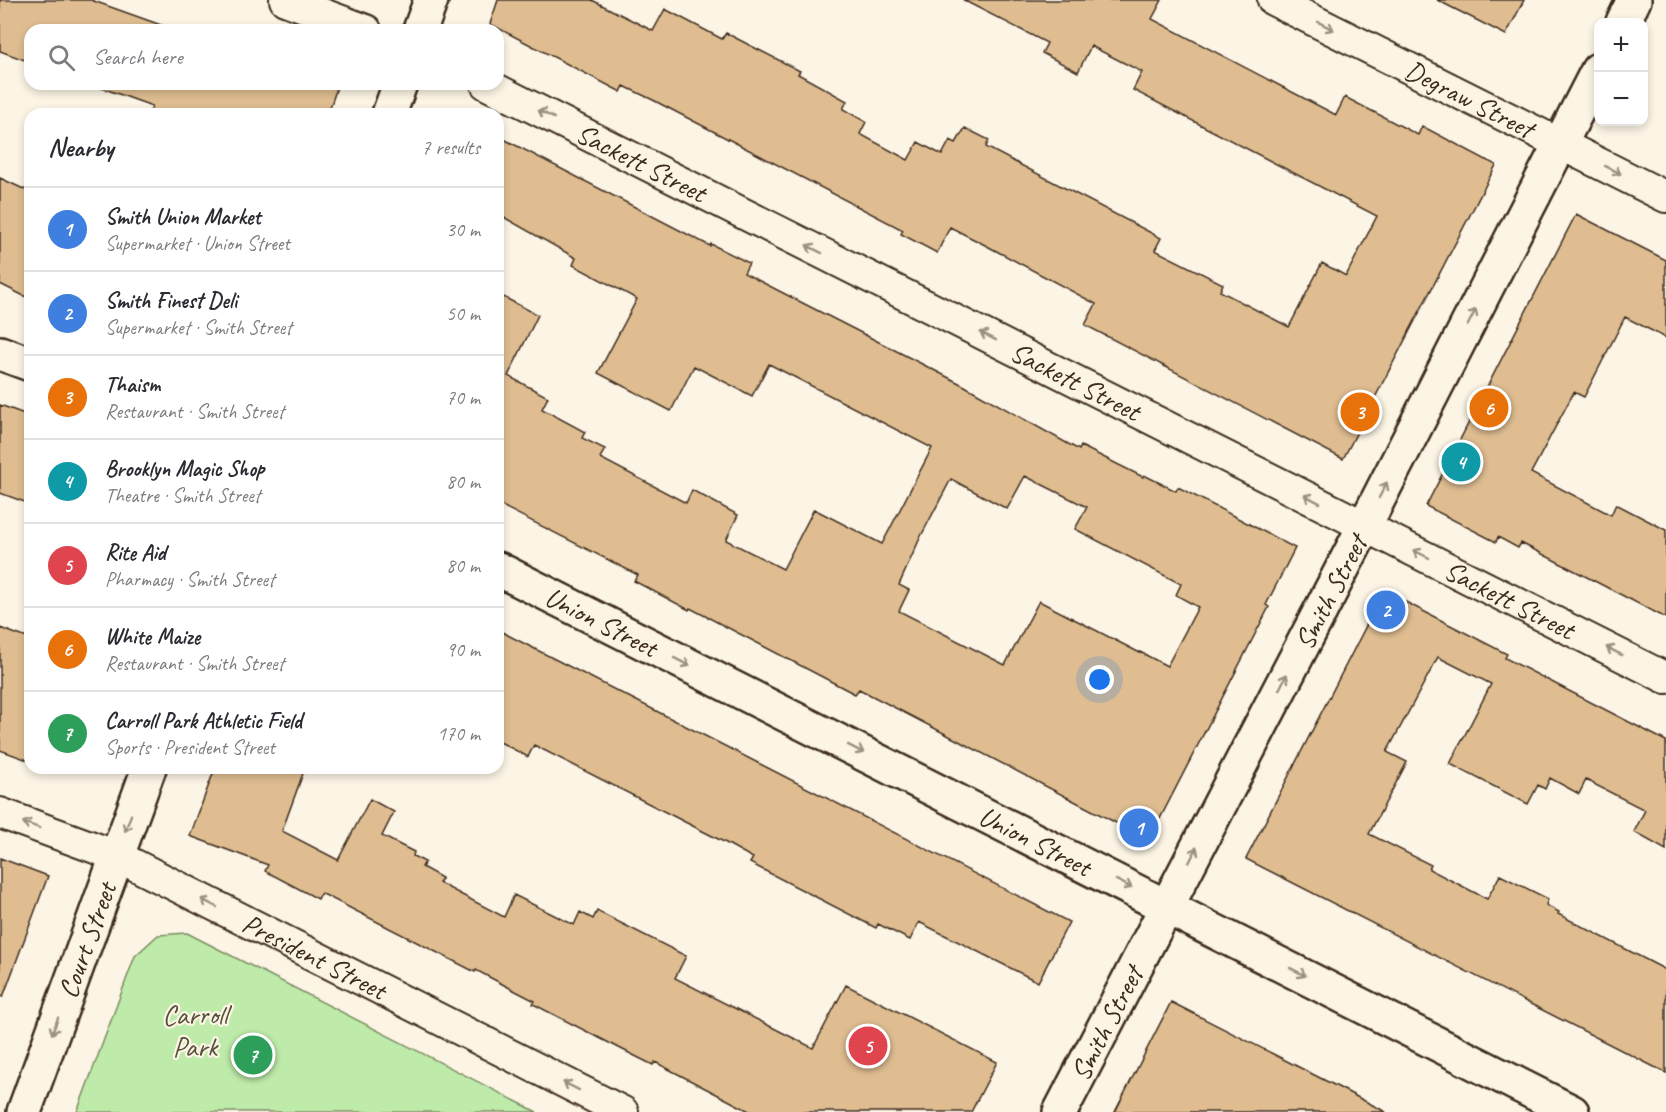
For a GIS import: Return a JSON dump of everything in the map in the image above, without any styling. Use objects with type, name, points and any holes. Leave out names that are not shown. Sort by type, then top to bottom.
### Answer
[{"type":"street","points":[[285,0],[350,24]]},
{"type":"street","points":[[422,24],[431,0]]},
{"type":"street","name":"Degraw Street","points":[[1274,0],[1666,197]]},
{"type":"street","points":[[1625,18],[1634,0]]},
{"type":"street","name":"Smith Street","points":[[1060,1112],[1598,72]]},
{"type":"street","points":[[391,108],[398,90]]},
{"type":"street","name":"Sackett Street","points":[[498,90],[1666,678]]},
{"type":"street","points":[[0,353],[24,362]]},
{"type":"street","name":"Union Street","points":[[504,572],[1572,1112]]},
{"type":"street","name":"Court Street","points":[[24,1112],[146,774]]},
{"type":"street","name":"President Street","points":[[0,813],[117,856],[623,1112]]},
{"type":"green space","name":"Carroll Park","points":[[187,933],[537,1112],[77,1112],[135,956],[158,935]]},
{"type":"building","points":[[0,0],[91,0],[158,24],[24,24],[24,60],[0,51]]},
{"type":"building","points":[[498,0],[592,0],[653,31],[665,9],[722,39],[726,33],[800,71],[798,74],[847,101],[843,109],[866,122],[860,134],[908,160],[918,142],[942,155],[950,140],[956,143],[965,128],[989,140],[986,147],[1161,238],[1155,250],[1223,284],[1220,291],[1289,327],[1322,263],[1346,276],[1377,216],[1133,90],[1142,72],[1091,46],[1078,72],[1042,53],[1047,43],[963,0],[1162,0],[1152,19],[1336,115],[1345,97],[1418,135],[1422,126],[1496,165],[1343,459],[1085,325],[1096,304],[950,227],[937,253],[901,234],[903,230],[653,100],[624,86],[621,92],[504,31],[504,24],[490,24]]},
{"type":"building","points":[[1437,0],[1524,0],[1506,35]]},
{"type":"building","points":[[108,90],[336,90],[330,108],[151,108],[152,106]]},
{"type":"building","points":[[504,139],[710,246],[711,244],[749,263],[744,273],[963,385],[1079,450],[1081,446],[1176,491],[1178,487],[1295,548],[1266,605],[1269,607],[1149,840],[859,689],[855,694],[690,608],[689,610],[634,581],[638,575],[504,507],[504,297],[538,315],[508,376],[548,397],[542,409],[585,432],[582,438],[605,449],[600,458],[686,503],[692,490],[738,515],[726,540],[783,569],[814,509],[882,544],[932,448],[769,364],[752,396],[694,366],[671,411],[598,373],[637,299],[573,265],[576,258],[504,217]],"holes":[[[1025,476],[1087,507],[1075,529],[1181,584],[1176,595],[1198,607],[1167,666],[1039,601],[1005,665],[899,611],[909,590],[899,585],[920,538],[951,479],[1007,509]]]},
{"type":"building","points":[[0,178],[24,189],[24,296],[0,284]]},
{"type":"building","points":[[1576,214],[1666,260],[1666,338],[1625,317],[1584,397],[1574,392],[1531,473],[1611,515],[1616,504],[1666,530],[1666,618],[1521,543],[1518,548],[1498,537],[1496,542],[1426,506]]},
{"type":"building","points":[[0,405],[24,414],[24,502],[0,493]]},
{"type":"building","points":[[1384,591],[1507,654],[1505,658],[1666,741],[1666,850],[1634,832],[1645,810],[1586,780],[1579,794],[1550,778],[1545,789],[1538,785],[1528,804],[1450,764],[1491,684],[1438,657],[1387,752],[1407,762],[1369,834],[1431,865],[1429,869],[1487,899],[1500,875],[1548,899],[1546,905],[1559,912],[1558,914],[1666,970],[1666,1073],[1246,859]]},
{"type":"building","points":[[0,628],[24,637],[24,759],[0,750]]},
{"type":"building","points":[[504,633],[1069,922],[1038,982],[919,922],[910,940],[878,924],[876,928],[750,863],[753,858],[726,843],[534,745],[528,757],[504,744]]},
{"type":"building","points":[[213,774],[303,774],[282,831],[338,860],[370,799],[394,812],[382,836],[414,852],[413,856],[425,862],[422,867],[442,878],[439,883],[504,917],[514,895],[574,925],[580,912],[593,919],[597,911],[686,956],[675,978],[813,1048],[846,985],[997,1062],[971,1112],[751,1112],[655,1062],[653,1065],[623,1050],[533,1004],[535,1001],[476,970],[475,972],[321,893],[318,899],[265,871],[268,865],[190,836]]},
{"type":"building","points":[[0,858],[48,876],[3,997],[0,996]]},
{"type":"building","points":[[1171,1002],[1332,1084],[1386,1112],[1115,1112]]},
{"type":"place","name":"White Maize","points":[[1489,408]]},
{"type":"place","name":"Thaism","points":[[1360,412]]},
{"type":"place","name":"Brooklyn Magic Shop","points":[[1461,462]]},
{"type":"place","name":"Smith Finest Deli","points":[[1386,610]]},
{"type":"place","name":"Smith Union Market","points":[[1139,828]]},
{"type":"place","name":"Rite Aid","points":[[868,1046]]},
{"type":"place","name":"Carroll Park Athletic Field","points":[[253,1055]]}]
